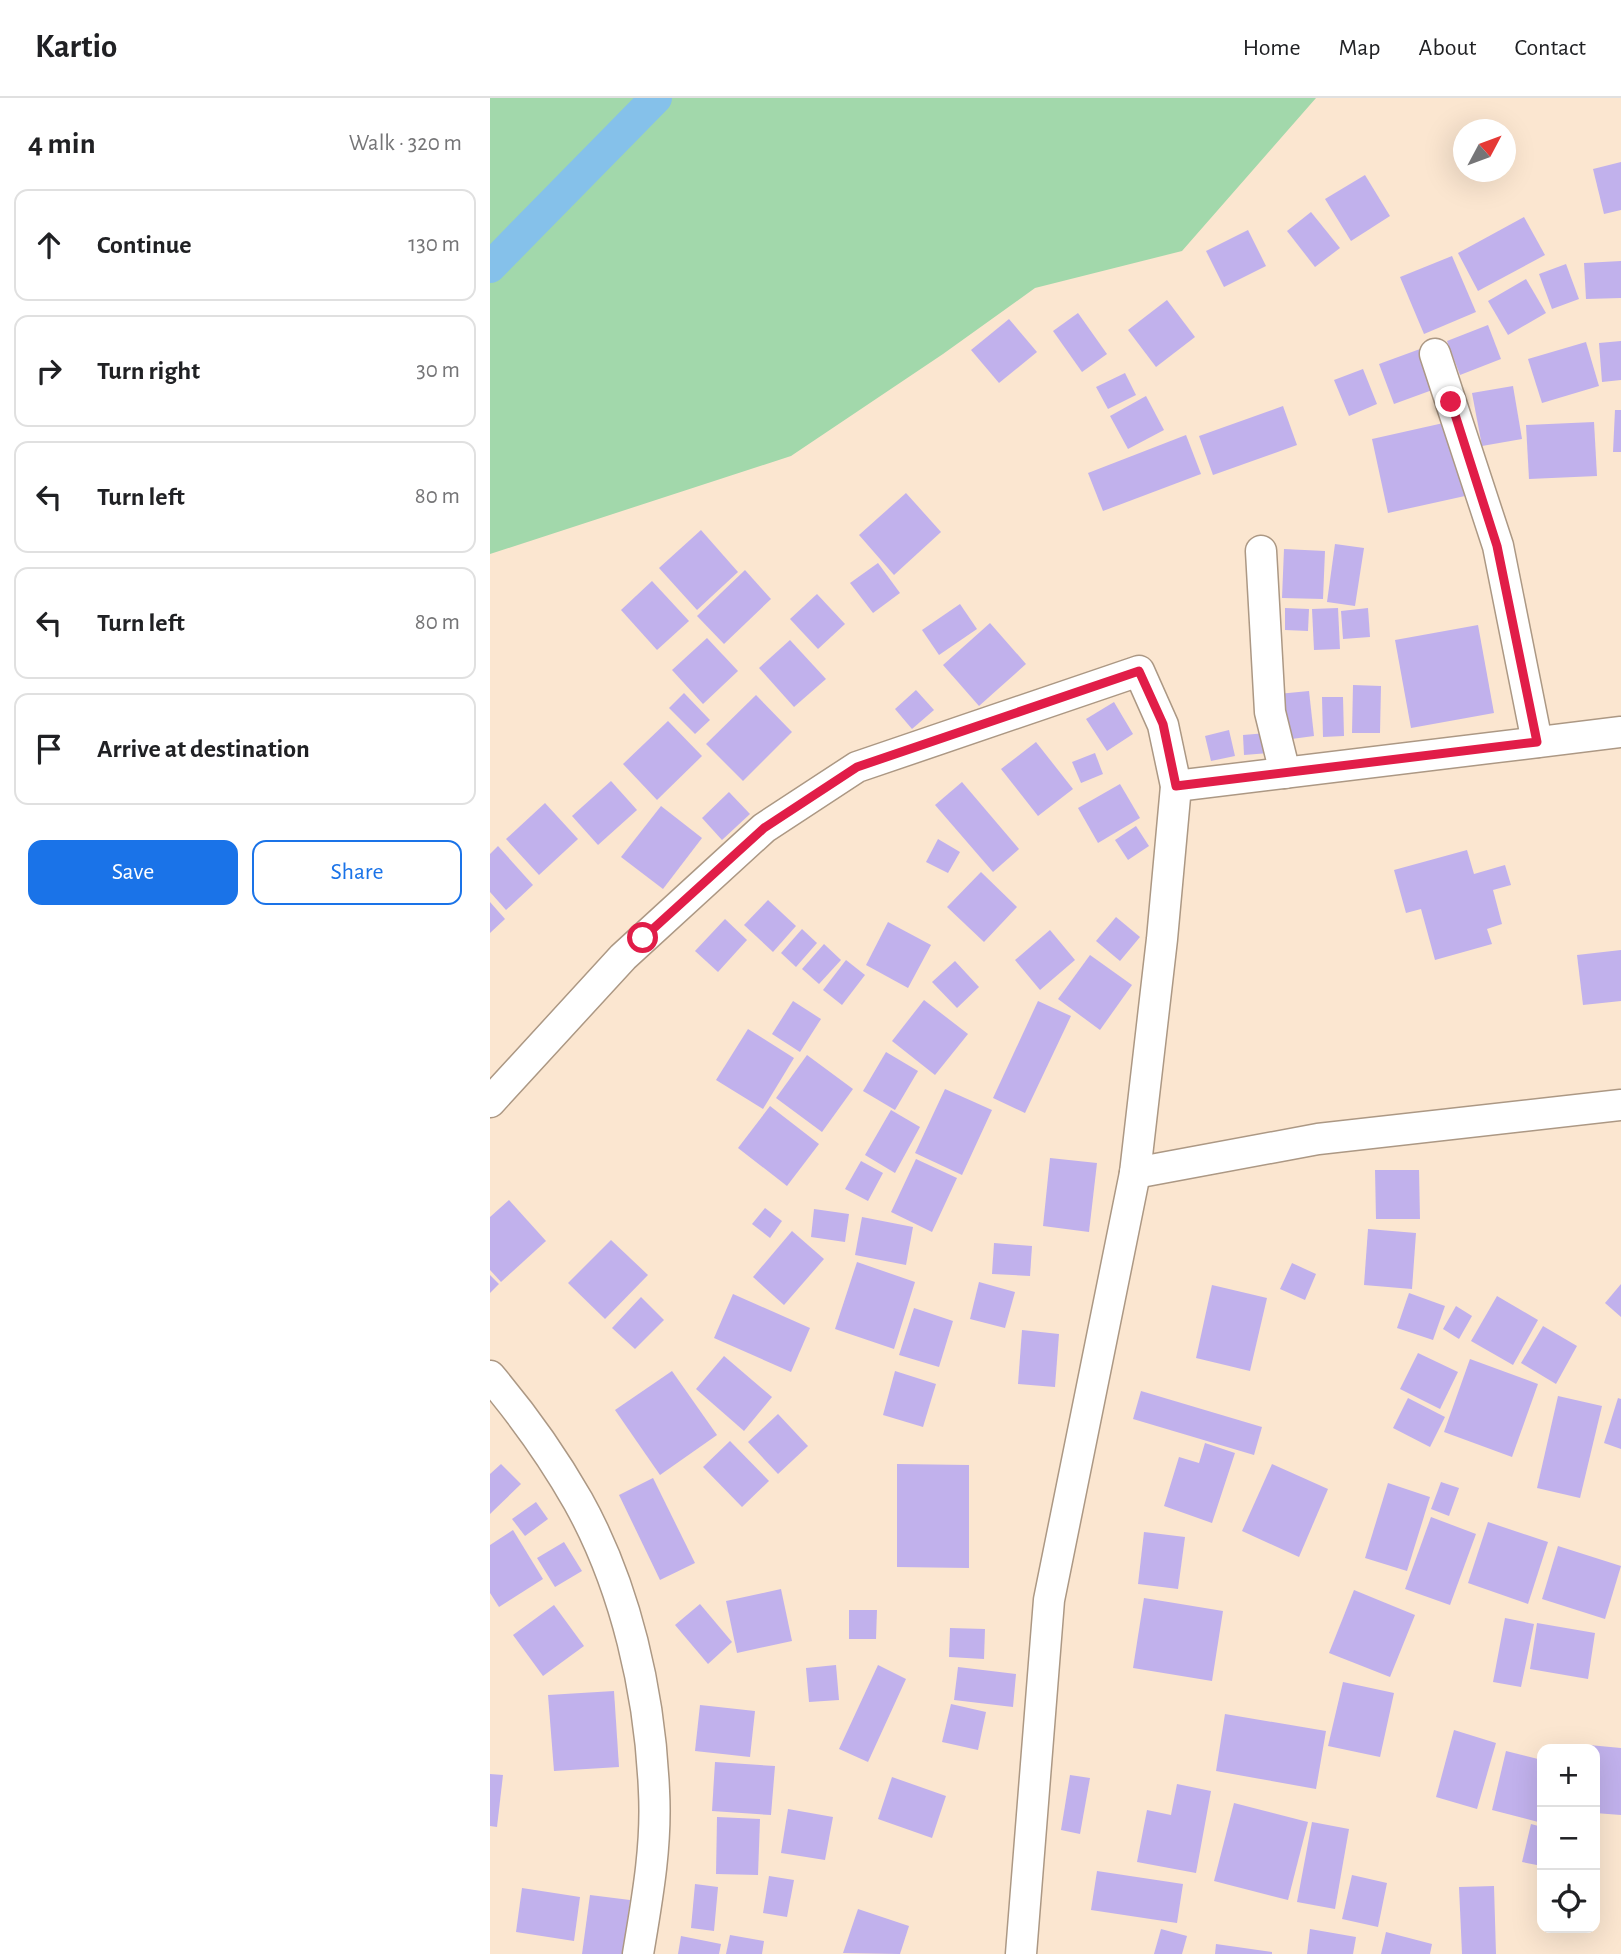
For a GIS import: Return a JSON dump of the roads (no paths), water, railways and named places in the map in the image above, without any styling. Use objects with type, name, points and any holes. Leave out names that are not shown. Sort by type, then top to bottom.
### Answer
[{"type":"street","points":[[1435,354],[1497,546],[1537,742]]},
{"type":"street","points":[[1261,551],[1270,712],[1285,772]]},
{"type":"street","points":[[490,1102],[623,957],[764,828],[857,767],[1139,671],[1163,724],[1176,786],[1162,939],[1135,1173],[1049,1600],[1021,1954]]},
{"type":"street","points":[[1176,786],[1621,732]]},
{"type":"street","points":[[1135,1173],[1318,1139],[1621,1105]]},
{"type":"street","points":[[490,1376],[523,1416],[579,1502],[616,1586],[643,1685],[654,1792],[651,1876],[638,1954]]},
{"type":"waterway","points":[[490,267],[656,98]]}]
